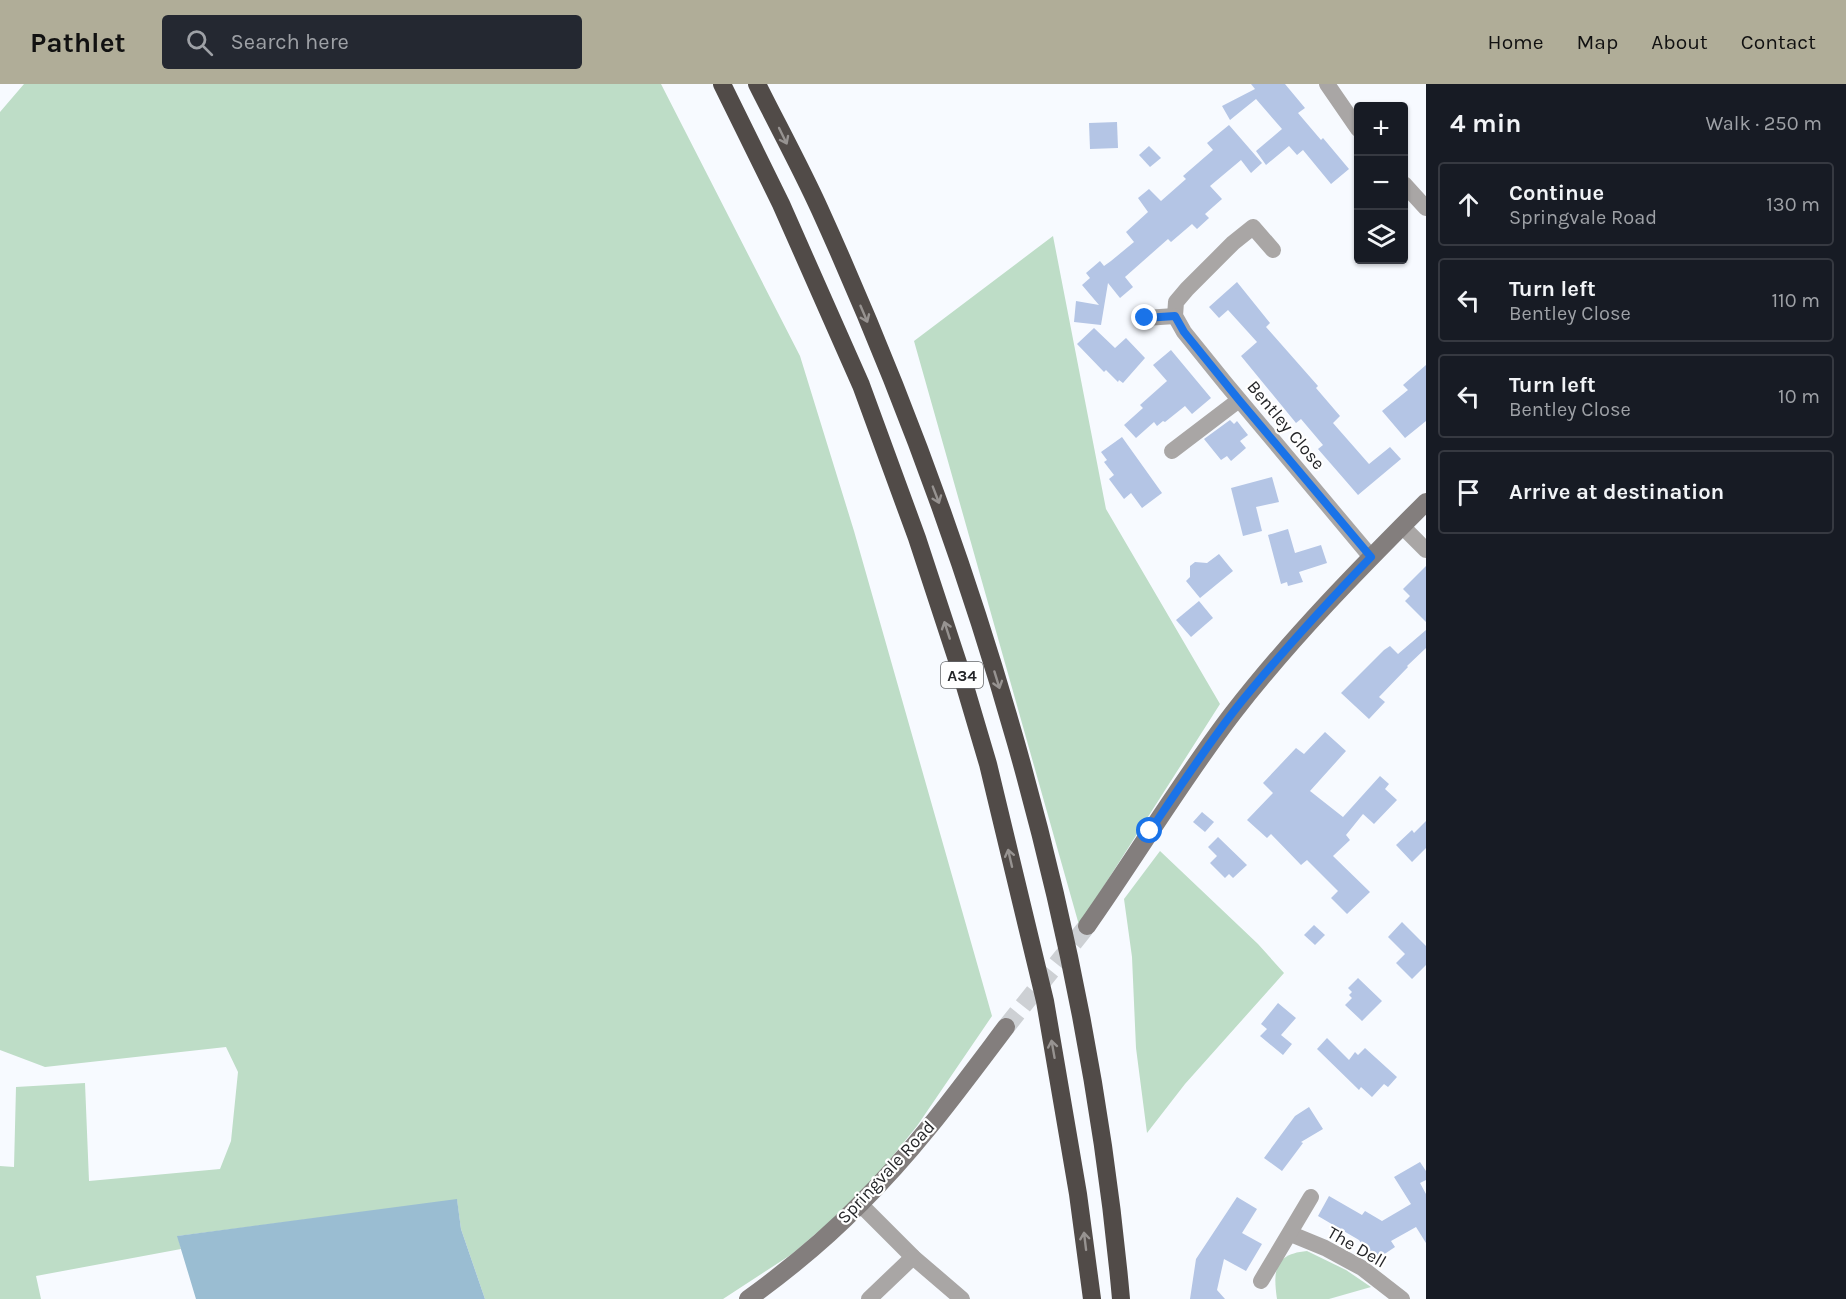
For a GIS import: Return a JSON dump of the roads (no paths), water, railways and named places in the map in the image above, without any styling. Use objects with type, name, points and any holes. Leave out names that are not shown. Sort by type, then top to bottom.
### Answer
[{"type":"highway","name":"A34","points":[[722,84],[781,204],[861,385],[917,538],[959,666],[988,764],[1045,1001],[1078,1194],[1092,1299]]},
{"type":"highway","name":"A34","points":[[758,84],[820,210],[891,379],[946,521],[1012,729],[1050,868],[1088,1055],[1114,1222],[1121,1299]]},
{"type":"street","points":[[1327,84],[1354,122]]},
{"type":"street","points":[[1408,188],[1426,208]]},
{"type":"street","points":[[1145,318],[1175,316],[1176,302],[1233,243],[1253,227],[1273,250]]},
{"type":"street","name":"Bentley Close","points":[[1175,316],[1184,332],[1239,400],[1371,557]]},
{"type":"street","points":[[1173,451],[1239,400]]},
{"type":"street","points":[[1087,926],[1188,774],[1234,712],[1308,623],[1426,502]]},
{"type":"street","points":[[1402,526],[1426,550]]},
{"type":"street","name":"Springvale Road","points":[[748,1299],[788,1270],[860,1204],[920,1139],[1006,1027]]},
{"type":"street","points":[[1261,1281],[1311,1197]]},
{"type":"street","points":[[860,1204],[913,1257],[962,1299]]},
{"type":"street","name":"The Dell","points":[[1290,1234],[1325,1248],[1362,1268],[1402,1299]]},
{"type":"street","points":[[869,1299],[913,1257]]},
{"type":"water","points":[[457,1199],[461,1229],[485,1299],[196,1299],[177,1236]]},
{"type":"tunnel","points":[[1006,1027],[1087,926]]}]
